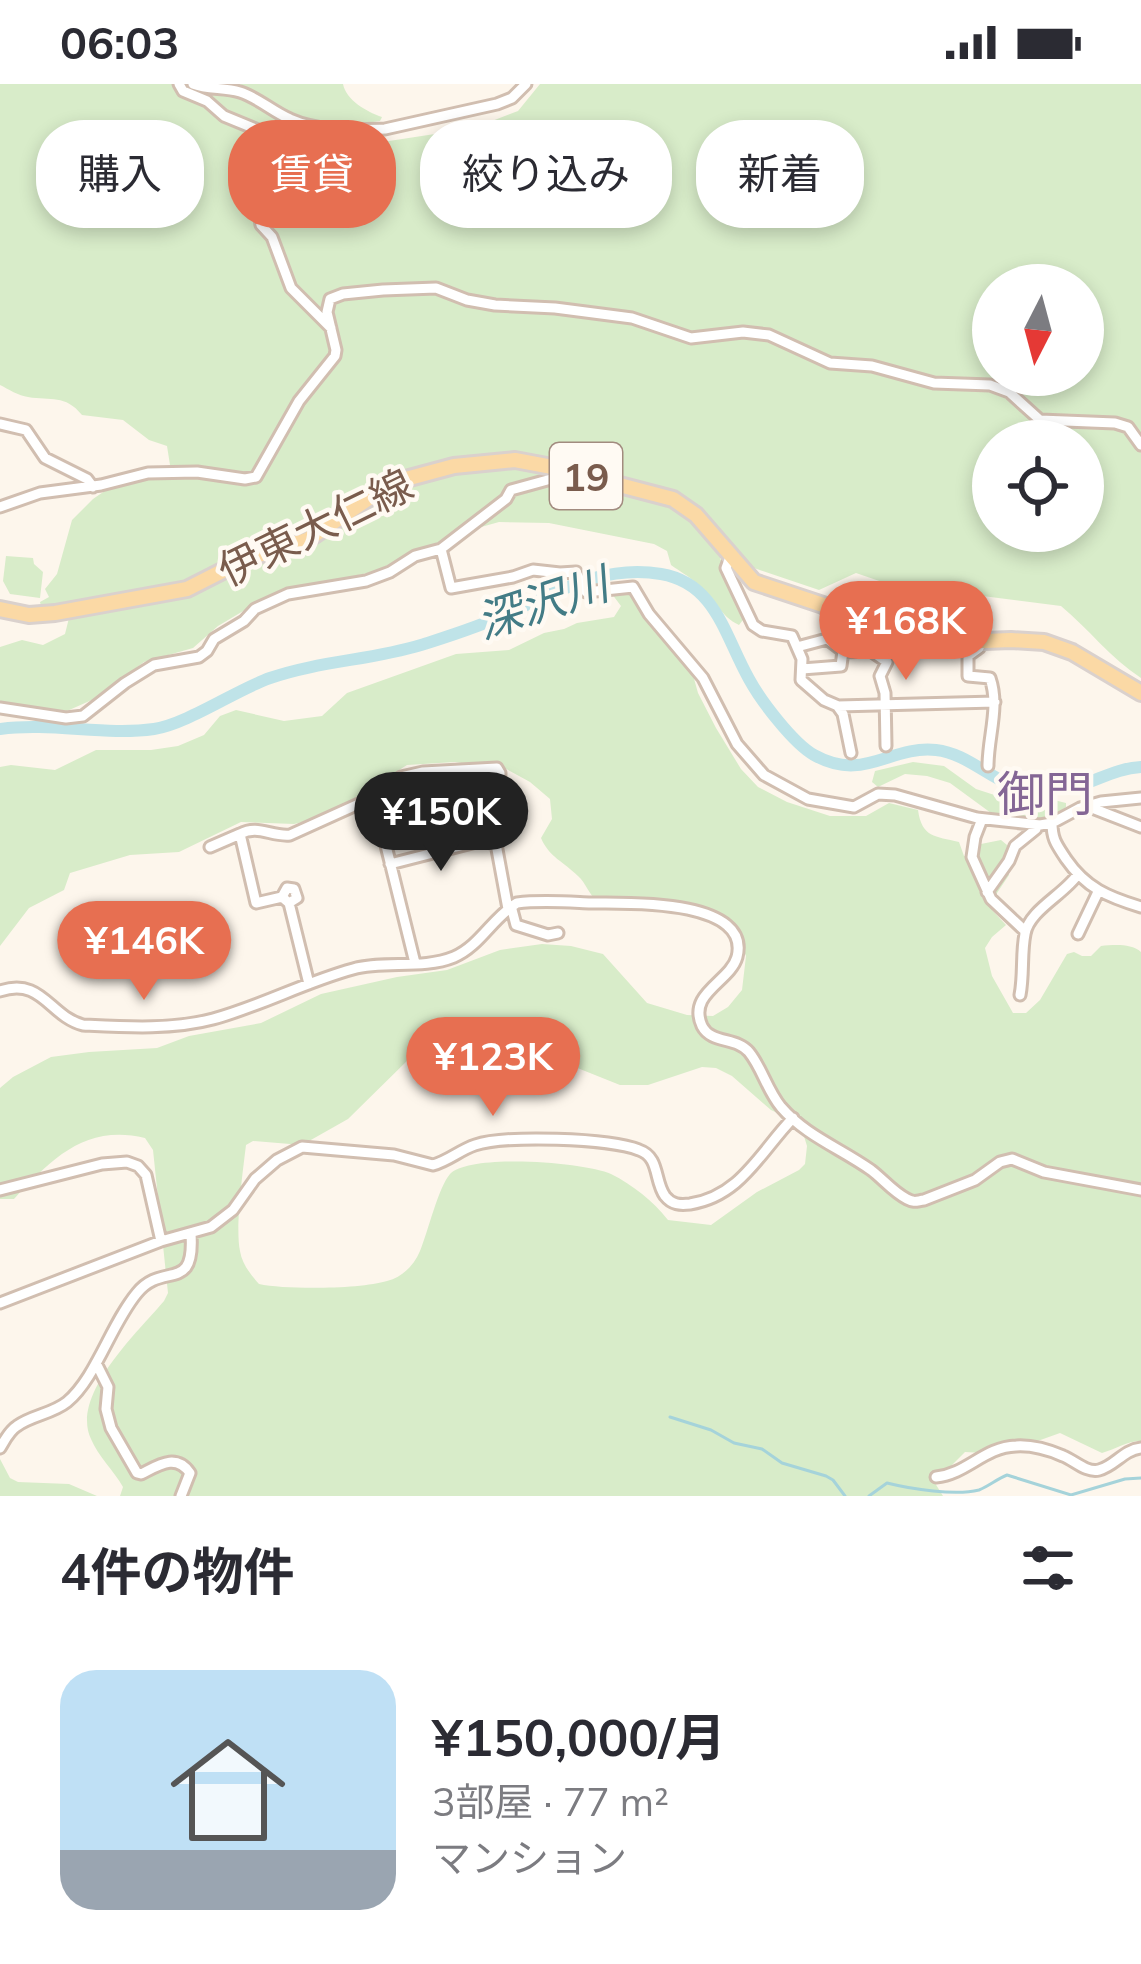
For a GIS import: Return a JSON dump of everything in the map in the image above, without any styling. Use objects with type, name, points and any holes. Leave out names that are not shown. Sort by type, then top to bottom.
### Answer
[{"type":"main road","name":"伊東大仁線","points":[[0,609],[29,615],[56,613],[187,589],[246,559],[308,540],[378,492],[428,471],[500,460],[528,462],[682,504],[754,582],[830,608],[878,639],[906,644],[1034,640],[1055,645],[1141,693]]},
{"type":"street","points":[[179,84],[183,92],[207,101],[224,116],[258,130],[289,171],[288,181],[260,219],[291,288],[332,329]]},
{"type":"street","points":[[193,84],[240,92],[312,126],[385,129],[496,104],[512,98],[526,84]]},
{"type":"street","points":[[0,507],[40,493],[93,487],[148,473],[256,477],[299,401],[333,361],[336,350],[327,306],[333,297],[418,287],[436,288],[467,300],[632,318],[691,338],[770,334],[830,363],[872,366],[934,382],[990,385],[1009,392],[1040,419],[1115,423],[1129,427],[1141,445]]},
{"type":"street","points":[[0,424],[26,430],[45,458],[87,479],[93,487]]},
{"type":"street","points":[[0,708],[66,718],[83,716],[154,665],[199,657],[214,639],[255,610],[288,594],[366,581],[390,572],[415,556],[441,549],[506,500],[511,490],[574,472]]},
{"type":"street","points":[[441,549],[451,588],[530,570],[575,572],[584,591],[633,586],[703,678],[737,745],[764,776],[808,799],[858,806],[878,794],[896,795],[1036,827],[1087,806],[1141,797]]},
{"type":"street","points":[[730,556],[726,568],[753,625],[762,631],[790,634],[802,659],[800,677],[830,704],[995,703]]},
{"type":"street","points":[[797,647],[827,639],[843,652],[896,650],[906,644]]},
{"type":"street","points":[[982,640],[968,656],[968,676],[992,680],[995,703],[988,766]]},
{"type":"street","points":[[871,651],[887,662],[880,676],[886,746]]},
{"type":"street","points":[[802,669],[841,666],[843,652]]},
{"type":"street","points":[[838,706],[850,753]]},
{"type":"street","points":[[210,847],[255,828],[290,835],[374,797],[401,777],[497,768],[496,844],[516,925],[548,935],[558,933]]},
{"type":"street","points":[[374,797],[415,963]]},
{"type":"street","points":[[1087,806],[1141,827]]},
{"type":"street","points":[[982,818],[972,856],[987,892],[1024,931]]},
{"type":"street","points":[[1052,823],[1053,841]]},
{"type":"street","points":[[1036,827],[1099,892],[1141,907]]},
{"type":"street","points":[[987,892],[1015,846],[1036,827]]},
{"type":"street","points":[[239,834],[256,903],[285,900],[309,984]]},
{"type":"street","points":[[390,864],[480,841],[496,844]]},
{"type":"street","points":[[1020,995],[1024,931],[1078,874]]},
{"type":"street","points":[[1078,934],[1099,892]]},
{"type":"street","points":[[0,991],[16,987],[35,992],[76,1024],[191,1023],[366,966],[444,960],[464,952],[517,903],[685,908],[719,920],[735,936],[737,954],[702,1000],[701,1023],[712,1037],[747,1049],[777,1103],[812,1136],[867,1167],[909,1200],[920,1202],[958,1188],[1012,1159],[1044,1172],[1141,1190]]},
{"type":"street","points":[[0,1299],[220,1221],[255,1179],[302,1147],[394,1155],[434,1166],[473,1146],[504,1139],[591,1142],[647,1155],[665,1195],[682,1205],[736,1186],[793,1118]]},
{"type":"street","points":[[0,1190],[102,1164],[128,1162],[146,1175],[161,1241]]},
{"type":"street","points":[[0,1448],[14,1427],[72,1397],[142,1287],[188,1267],[191,1234]]},
{"type":"street","points":[[96,1363],[108,1387],[106,1409],[111,1428],[137,1473],[166,1462],[181,1463],[190,1472],[181,1496]]},
{"type":"street","points":[[936,1477],[962,1471],[994,1450],[1016,1446],[1045,1449],[1086,1469],[1099,1470],[1130,1449],[1141,1448]]},
{"type":"green space","points":[[0,84],[343,84],[353,100],[382,117],[228,120],[228,228],[396,228],[396,140],[420,136],[420,228],[672,228],[672,120],[495,120],[518,111],[540,84],[1141,84],[1141,678],[1061,606],[888,584],[856,573],[819,590],[754,568],[737,552],[720,558],[746,616],[739,625],[671,565],[667,551],[654,544],[549,523],[499,522],[372,572],[305,587],[250,607],[193,648],[144,662],[94,699],[67,711],[24,709],[0,701],[0,647],[22,640],[43,645],[65,634],[69,618],[65,605],[41,606],[40,602],[49,597],[45,589],[57,574],[72,520],[112,486],[170,465],[167,446],[149,440],[123,420],[82,415],[64,401],[25,396],[0,385]]},
{"type":"green space","points":[[6,556],[33,558],[43,572],[40,598],[10,594],[3,581]]},
{"type":"green space","points":[[612,594],[634,594],[644,614],[693,675],[716,728],[758,787],[830,816],[866,816],[889,803],[918,810],[926,831],[959,842],[964,856],[974,854],[981,844],[1001,840],[1007,845],[1009,875],[993,899],[992,910],[1006,925],[985,948],[992,976],[1013,1013],[1026,1013],[1040,1000],[1067,954],[1091,956],[1101,946],[1116,945],[1141,952],[1141,1441],[1102,1453],[1060,1433],[1001,1454],[965,1452],[951,1466],[930,1475],[943,1496],[120,1496],[123,1487],[94,1445],[87,1422],[98,1384],[168,1293],[153,1150],[145,1138],[124,1135],[87,1141],[56,1158],[14,1199],[0,1199],[0,1088],[51,1057],[157,1048],[189,1036],[261,1023],[321,994],[447,970],[500,950],[542,944],[603,954],[647,1003],[687,1015],[713,1016],[742,990],[746,956],[729,919],[690,909],[597,901],[544,845],[541,838],[552,819],[550,799],[499,765],[455,762],[407,765],[315,819],[294,824],[241,822],[179,852],[130,855],[70,873],[64,890],[29,908],[0,946],[0,767],[55,770],[96,750],[178,746],[204,735],[220,716],[236,710],[284,721],[322,716],[347,693],[456,654],[509,650],[544,633],[614,617],[621,606]],"holes":[[[427,1051],[515,1055],[565,1063],[620,1085],[648,1085],[702,1067],[716,1068],[803,1133],[805,1164],[711,1225],[668,1220],[635,1188],[598,1170],[528,1162],[461,1167],[441,1189],[418,1256],[398,1277],[342,1287],[259,1284],[243,1260],[239,1241],[246,1145],[253,1141],[302,1145],[348,1119],[411,1057]]]},
{"type":"green space","points":[[913,762],[944,766],[976,789],[1016,802],[1054,800],[1066,807],[1042,820],[991,813],[950,783],[927,776],[905,774],[878,787],[872,782],[875,771]]},
{"type":"green space","points":[[0,1459],[10,1478],[18,1482],[69,1484],[97,1496],[0,1496]]},
{"type":"waterway","name":"深沢川","points":[[0,729],[135,731],[167,726],[270,678],[421,645],[581,582],[640,572],[680,579],[695,588],[717,614],[769,710],[806,749],[832,763],[862,764],[936,750],[1010,784],[1036,790],[1081,785],[1141,767]]},
{"type":"waterway","points":[[670,1417],[826,1476],[845,1496]]},
{"type":"waterway","points":[[869,1496],[887,1483],[969,1492],[1007,1475],[1071,1495],[1141,1478]]},
{"type":"district","name":"御門","points":[[1045,793]]}]
